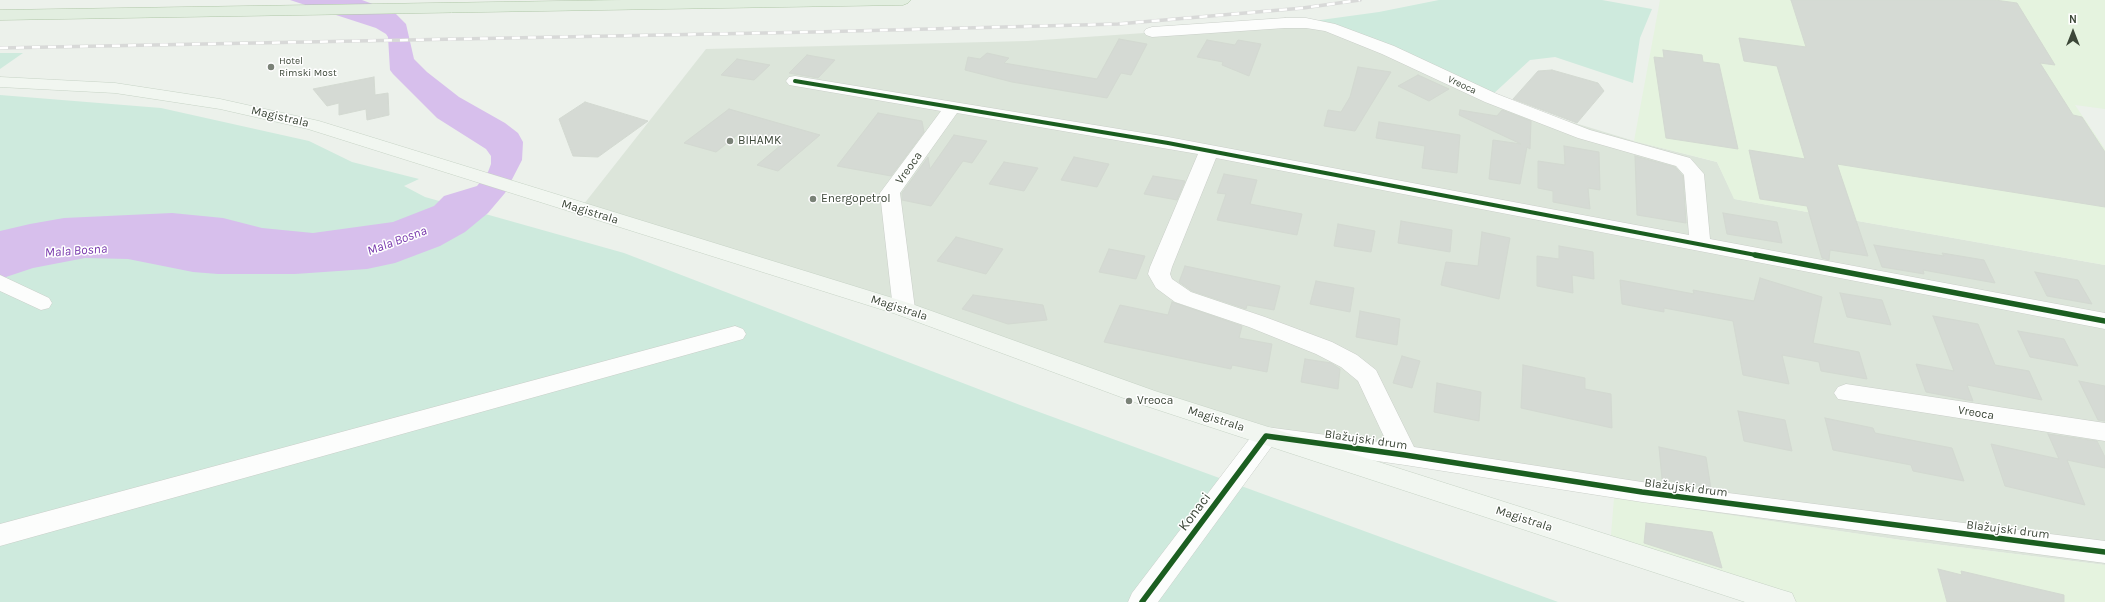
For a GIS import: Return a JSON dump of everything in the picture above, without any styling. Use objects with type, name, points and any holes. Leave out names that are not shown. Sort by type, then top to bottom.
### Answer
[{"type":"highway","points":[[0,16],[405,3],[903,0]]},
{"type":"highway","points":[[0,4],[243,8]]},
{"type":"main road","name":"Magistrala","points":[[0,82],[115,88],[220,104],[313,125],[904,309],[1146,397],[1782,602]]},
{"type":"street","name":"Vreoca","points":[[1152,32],[1285,23],[1306,23],[1329,27],[1388,50],[1491,98],[1570,129],[1683,162],[1694,174],[1700,245]]},
{"type":"street","points":[[795,81],[1209,151],[2105,321]]},
{"type":"street","name":"Vreoca","points":[[904,309],[890,194],[952,107]]},
{"type":"street","points":[[1209,151],[1161,267],[1159,274],[1164,283],[1183,297],[1257,322],[1324,348],[1349,361],[1368,376],[1405,455]]},
{"type":"street","points":[[0,282],[40,303]]},
{"type":"street","points":[[0,535],[735,334]]},
{"type":"street","name":"Vreoca","points":[[1846,393],[2105,432]]},
{"type":"street","name":"Blažujski drum","points":[[1266,436],[1405,455],[1642,492],[2105,552]]},
{"type":"street","name":"Konaci","points":[[1142,602],[1266,436]]},
{"type":"shaded area","points":[[1439,0],[1602,0],[1652,9],[1640,38],[1633,83],[1555,57],[1530,60],[1491,96],[1306,22],[1379,12]]},
{"type":"shaded area","points":[[1660,0],[2105,0],[2105,109],[2075,105],[2105,149],[2105,265],[1734,199],[1717,162],[1634,141]]},
{"type":"shaded area","points":[[1306,22],[1509,103],[1634,141],[1717,162],[1735,199],[2105,265],[2105,565],[1901,540],[1658,505],[1383,459],[1067,370],[580,209],[706,49],[1027,41]]},
{"type":"shaded area","points":[[0,53],[23,53],[0,69]]},
{"type":"shaded area","points":[[0,95],[161,108],[309,141],[352,162],[419,179],[404,186],[425,197],[624,253],[1020,405],[1558,602],[0,602]]},
{"type":"shaded area","points":[[1614,498],[1901,540],[2105,565],[2105,602],[1782,602],[1610,547]]},
{"type":"water","name":"Mala Bosna","points":[[290,0],[362,0],[394,12],[406,24],[414,59],[427,72],[459,97],[505,123],[518,133],[523,142],[522,160],[505,193],[488,213],[465,232],[440,246],[395,263],[367,269],[295,274],[218,274],[193,272],[128,259],[85,258],[33,268],[0,279],[0,231],[30,224],[64,218],[172,213],[223,218],[262,228],[313,233],[393,222],[434,206],[444,196],[477,186],[488,172],[491,164],[491,156],[486,149],[437,118],[393,74],[390,70],[388,37],[386,34],[376,28]]},
{"type":"building","points":[[1791,0],[1995,0],[2017,3],[2055,65],[2040,63],[2073,115],[2082,117],[2105,152],[2105,207],[1837,164],[1868,256],[1830,250],[1829,260],[1822,258],[1807,206],[1760,199],[1749,150],[1805,159],[1777,66],[1744,61],[1739,38],[1806,47]]},
{"type":"building","points":[[1119,39],[1147,44],[1131,75],[1121,73],[1107,98],[1012,82],[965,70],[968,57],[980,59],[987,53],[1009,58],[1004,63],[1097,79]]},
{"type":"building","points":[[1207,40],[1235,45],[1238,40],[1261,44],[1249,76],[1222,65],[1223,62],[1197,57]]},
{"type":"building","points":[[1663,50],[1702,55],[1703,62],[1719,64],[1738,149],[1666,138],[1654,57],[1664,58]]},
{"type":"building","points":[[807,55],[835,60],[818,78],[789,73]]},
{"type":"building","points":[[737,59],[770,65],[754,80],[721,75]]},
{"type":"building","points":[[1358,67],[1391,72],[1355,131],[1324,126],[1328,110],[1341,112],[1350,97]]},
{"type":"building","points":[[1552,70],[1598,83],[1604,91],[1577,123],[1513,99],[1538,71]]},
{"type":"building","points":[[1418,75],[1449,89],[1429,101],[1398,86]]},
{"type":"building","points":[[374,77],[375,95],[388,93],[389,115],[367,120],[366,109],[339,115],[339,103],[327,106],[313,89]]},
{"type":"building","points":[[585,102],[648,121],[598,157],[573,156],[559,119]]},
{"type":"building","points":[[729,109],[820,135],[778,171],[757,165],[781,145],[740,133],[716,152],[684,143]]},
{"type":"building","points":[[1460,110],[1497,116],[1502,110],[1531,121],[1530,149],[1527,147],[1520,184],[1489,179],[1493,140],[1521,144],[1459,115]]},
{"type":"building","points":[[878,113],[922,121],[924,132],[891,176],[837,166]]},
{"type":"building","points":[[1379,122],[1460,135],[1457,173],[1422,168],[1425,146],[1376,138]]},
{"type":"building","points":[[954,135],[987,141],[972,163],[963,161],[931,206],[902,200],[902,193],[928,157],[930,169]]},
{"type":"building","points":[[1564,146],[1599,152],[1600,190],[1588,188],[1590,209],[1553,202],[1553,191],[1538,188],[1538,161],[1565,165]]},
{"type":"building","points":[[1635,156],[1675,167],[1683,176],[1686,223],[1637,215]]},
{"type":"building","points":[[1074,157],[1109,164],[1097,187],[1061,180]]},
{"type":"building","points":[[1004,162],[1038,168],[1024,191],[989,184]]},
{"type":"building","points":[[1224,174],[1257,180],[1250,204],[1302,214],[1297,235],[1217,220],[1226,194],[1217,193]]},
{"type":"building","points":[[1153,176],[1185,181],[1177,200],[1144,194]]},
{"type":"building","points":[[1723,213],[1777,222],[1782,243],[1727,234]]},
{"type":"building","points":[[1401,221],[1452,230],[1450,252],[1398,243]]},
{"type":"building","points":[[1338,224],[1375,231],[1371,252],[1334,246]]},
{"type":"building","points":[[1482,232],[1510,238],[1499,299],[1441,285],[1446,262],[1478,266]]},
{"type":"building","points":[[956,237],[1003,249],[986,274],[937,261]]},
{"type":"building","points":[[1874,245],[1944,256],[1942,253],[1984,260],[1995,283],[1923,270],[1924,274],[1882,267]]},
{"type":"building","points":[[1559,246],[1593,252],[1594,279],[1572,275],[1573,293],[1537,286],[1537,256],[1559,259]]},
{"type":"building","points":[[1109,249],[1145,256],[1136,279],[1099,272]]},
{"type":"building","points":[[1185,266],[1280,286],[1274,310],[1247,305],[1246,309],[1192,291],[1179,282]]},
{"type":"building","points":[[2035,272],[2078,280],[2092,304],[2047,296]]},
{"type":"building","points":[[1760,278],[1822,297],[1813,343],[1859,352],[1867,379],[1821,371],[1819,362],[1782,355],[1789,384],[1743,375],[1733,321],[1664,308],[1664,312],[1622,304],[1620,280],[1694,294],[1693,290],[1754,301]]},
{"type":"building","points":[[1316,281],[1354,288],[1350,312],[1310,304]]},
{"type":"building","points":[[1840,293],[1882,300],[1891,325],[1847,317]]},
{"type":"building","points":[[973,295],[1043,305],[1047,320],[1008,324],[962,309]]},
{"type":"building","points":[[1172,302],[1242,326],[1239,338],[1272,344],[1267,372],[1232,365],[1231,369],[1104,342],[1120,305],[1168,315]]},
{"type":"building","points":[[1360,311],[1400,319],[1397,345],[1356,337]]},
{"type":"building","points":[[1933,316],[1978,324],[1995,365],[2029,371],[2042,400],[1967,385],[1973,401],[1926,392],[1916,364],[1954,371]]},
{"type":"building","points":[[2018,331],[2064,339],[2078,366],[2030,357]]},
{"type":"building","points":[[1402,356],[1420,361],[1412,388],[1393,383]]},
{"type":"building","points":[[1305,359],[1331,363],[1340,369],[1338,389],[1301,382]]},
{"type":"building","points":[[1523,365],[1585,378],[1585,389],[1611,394],[1612,428],[1521,408]]},
{"type":"building","points":[[2079,381],[2105,386],[2105,421],[2098,420]]},
{"type":"building","points":[[1437,383],[1481,392],[1479,421],[1434,412]]},
{"type":"building","points":[[1738,411],[1785,420],[1792,451],[1744,441]]},
{"type":"building","points":[[1825,418],[1873,428],[1875,433],[1952,448],[1964,481],[1913,471],[1911,465],[1833,450]]},
{"type":"building","points":[[2048,434],[2097,441],[2105,457],[2105,468],[2067,460],[2085,505],[2005,486],[1991,444],[2059,459]]},
{"type":"building","points":[[1659,447],[1706,457],[1711,489],[1662,479]]},
{"type":"building","points":[[1646,523],[1712,532],[1722,568],[1644,543]]},
{"type":"building","points":[[1938,569],[1962,575],[1961,571],[2064,595],[2064,602],[1947,602]]},
{"type":"railway","points":[[0,48],[814,32],[1118,24],[1303,8],[1360,0]]},
{"type":"cycle path","points":[[795,81],[1168,143],[2105,321]]},
{"type":"cycle path","points":[[1142,602],[1266,436],[1405,455],[1642,492],[2105,552]]},
{"type":"place","name":"Hotel Rimski Most","points":[[271,67]]},
{"type":"place","name":"BIHAMK","points":[[730,141]]},
{"type":"place","name":"Energopetrol","points":[[813,199]]},
{"type":"place","name":"Vreoca","points":[[1129,401]]}]
